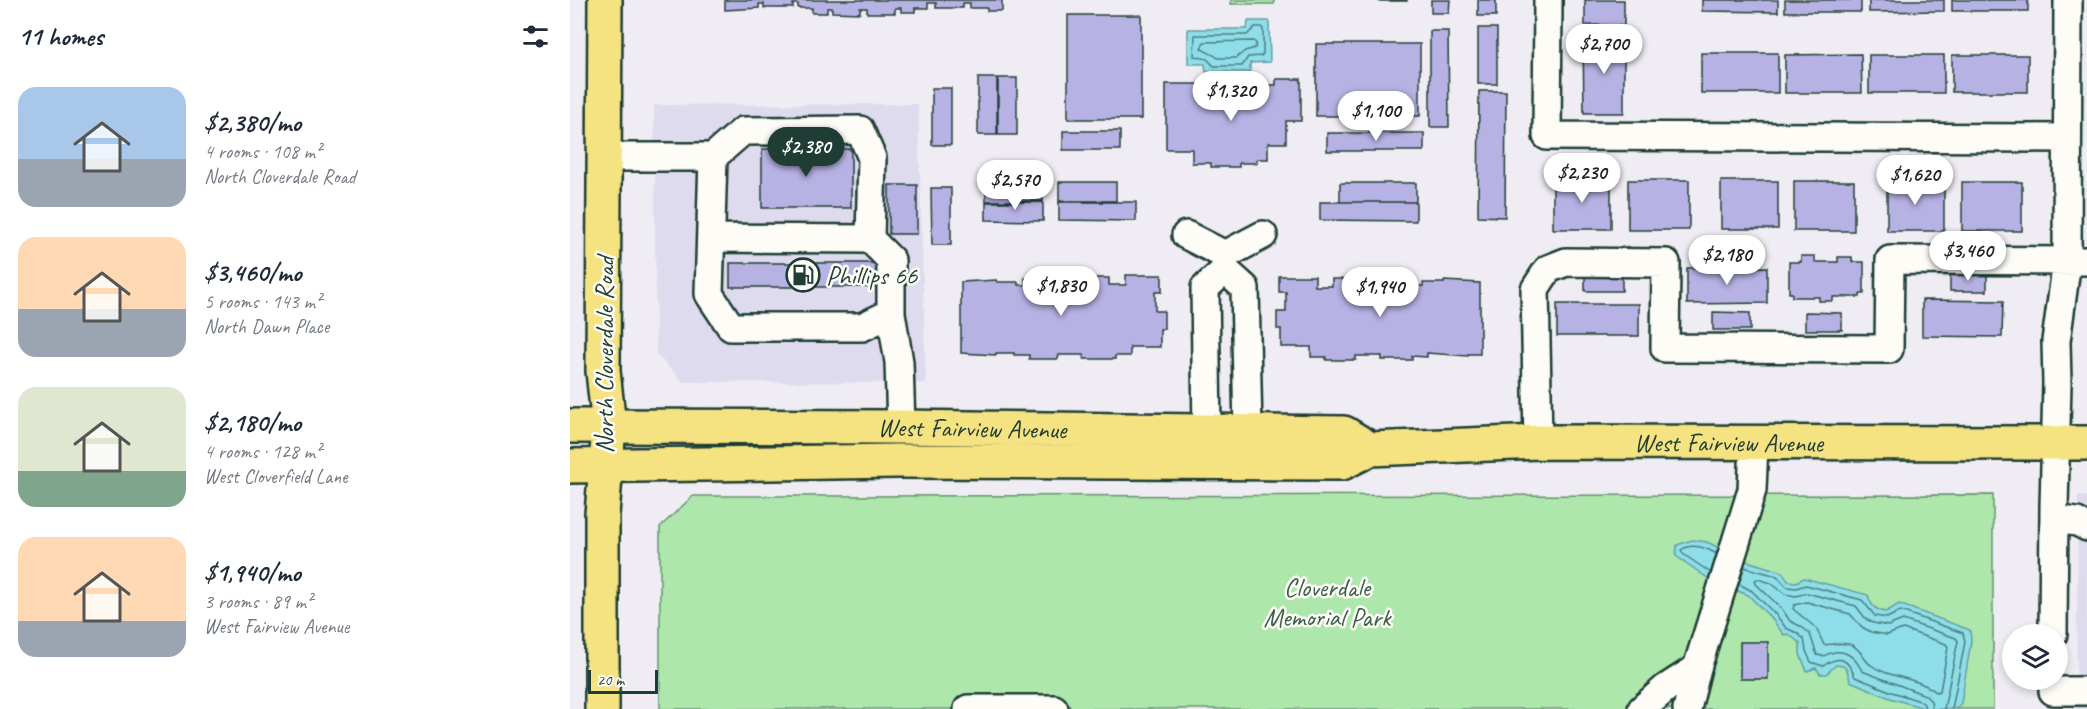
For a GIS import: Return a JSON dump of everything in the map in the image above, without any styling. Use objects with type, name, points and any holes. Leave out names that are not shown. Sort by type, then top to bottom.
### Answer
[{"type":"main road","name":"North Cloverdale Road","points":[[602,709],[602,514],[609,427],[603,371],[605,0]]},
{"type":"main road","name":"West Fairview Avenue","points":[[570,426],[901,427],[1344,433],[1370,449]]},
{"type":"main road","name":"West Fairview Avenue","points":[[570,466],[897,461],[1342,463],[1370,449],[1538,442],[2071,443]]},
{"type":"street","points":[[1548,0],[1547,136],[2067,138]]},
{"type":"street","points":[[2054,624],[2054,519],[2071,443],[2057,383],[2056,341],[2077,261],[2067,138],[2068,0]]},
{"type":"street","points":[[604,157],[713,157],[743,131],[860,130],[872,158],[870,239]]},
{"type":"street","points":[[713,157],[709,294],[731,327],[862,327],[891,313]]},
{"type":"street","points":[[1186,235],[1225,262],[1245,288],[1248,432]]},
{"type":"street","points":[[1207,432],[1205,288],[1225,262],[1263,235]]},
{"type":"street","points":[[711,237],[870,239],[891,260],[891,313],[898,362],[901,427]]},
{"type":"street","points":[[1538,442],[1535,289],[1548,269],[1566,262],[1666,263],[1665,348],[1889,349],[1890,260],[2077,261]]},
{"type":"street","points":[[1687,709],[1697,668],[1752,490],[1754,444]]},
{"type":"street","points":[[2054,519],[2077,522],[2087,526]]},
{"type":"street","points":[[1642,709],[1666,688],[1697,668]]},
{"type":"street","points":[[2053,693],[2087,691]]},
{"type":"street","points":[[968,709],[1054,709]]},
{"type":"shaded area","points":[[918,104],[926,383],[683,382],[656,354],[654,105]]},
{"type":"shaded area","points":[[2078,496],[2087,496],[2087,709],[2076,709]]},
{"type":"green space","points":[[1231,0],[1274,0],[1274,4],[1231,4]]},
{"type":"green space","name":"Cloverdale Memorial Park","points":[[1993,495],[1993,709],[660,709],[660,527],[693,496]]},
{"type":"water","points":[[1248,21],[1269,21],[1270,62],[1250,63],[1250,72],[1206,72],[1205,64],[1188,64],[1188,29],[1247,29]]},
{"type":"water","points":[[1692,540],[1707,542],[1744,560],[1782,572],[1788,581],[1796,582],[1804,578],[1868,595],[1872,605],[1879,610],[1886,612],[1899,604],[1970,630],[1971,641],[1961,703],[1956,709],[1927,709],[1890,698],[1850,681],[1847,670],[1843,666],[1836,665],[1826,674],[1820,674],[1816,668],[1807,671],[1800,654],[1800,643],[1788,634],[1784,635],[1748,595],[1712,581],[1676,556],[1677,545]]},
{"type":"building","points":[[725,0],[1002,0],[1002,11],[970,8],[970,3],[963,3],[963,8],[936,8],[936,3],[928,3],[928,8],[915,8],[915,12],[901,12],[901,8],[895,8],[895,13],[867,13],[867,8],[860,8],[860,13],[832,12],[832,8],[827,8],[827,13],[812,13],[812,8],[798,8],[798,4],[793,4],[793,8],[764,8],[764,4],[759,4],[759,8],[725,10]]},
{"type":"building","points":[[1407,0],[1407,1],[1378,1]]},
{"type":"building","points":[[1431,0],[1450,0],[1449,13],[1431,13]]},
{"type":"building","points":[[1478,0],[1496,0],[1496,16],[1478,16]]},
{"type":"building","points":[[1585,0],[1624,0],[1624,26],[1585,25]]},
{"type":"building","points":[[1702,0],[1778,0],[1778,12],[1702,11]]},
{"type":"building","points":[[1785,0],[1861,0],[1861,12],[1785,12]]},
{"type":"building","points":[[1869,0],[1944,0],[1944,11],[1869,12]]},
{"type":"building","points":[[1952,0],[2028,0],[2028,11],[1952,11]]},
{"type":"building","points":[[1068,15],[1141,15],[1141,119],[1068,119]]},
{"type":"building","points":[[1478,28],[1497,28],[1497,84],[1478,84]]},
{"type":"building","points":[[1430,31],[1448,31],[1449,127],[1430,127]]},
{"type":"building","points":[[1624,37],[1624,113],[1584,113],[1583,38]]},
{"type":"building","points":[[1316,44],[1420,44],[1420,116],[1316,116]]},
{"type":"building","points":[[1701,53],[1778,53],[1778,93],[1701,93]]},
{"type":"building","points":[[1861,54],[1862,93],[1785,93],[1785,55]]},
{"type":"building","points":[[1869,55],[1944,55],[1944,93],[1869,93]]},
{"type":"building","points":[[1952,55],[2028,55],[2028,92],[1952,92]]},
{"type":"building","points":[[978,78],[997,78],[997,135],[978,135]]},
{"type":"building","points":[[998,78],[1017,78],[1017,135],[998,135]]},
{"type":"building","points":[[1276,79],[1301,79],[1301,121],[1286,121],[1286,143],[1268,143],[1268,159],[1257,159],[1257,163],[1239,163],[1239,167],[1211,167],[1211,163],[1192,163],[1192,149],[1166,149],[1166,84],[1208,84],[1208,99],[1247,99],[1247,85],[1276,85]]},
{"type":"building","points":[[932,88],[951,88],[951,145],[932,145]]},
{"type":"building","points":[[1479,91],[1506,91],[1505,217],[1478,216]]},
{"type":"building","points":[[1063,131],[1120,131],[1120,150],[1063,150]]},
{"type":"building","points":[[1327,133],[1424,133],[1424,151],[1327,151]]},
{"type":"building","points":[[762,149],[851,149],[851,208],[762,208]]},
{"type":"building","points":[[1553,180],[1611,180],[1611,229],[1553,229]]},
{"type":"building","points":[[1628,180],[1689,180],[1689,230],[1628,230]]},
{"type":"building","points":[[1721,181],[1778,181],[1778,229],[1721,229]]},
{"type":"building","points":[[1794,181],[1854,181],[1854,231],[1794,231]]},
{"type":"building","points":[[1887,181],[1944,181],[1944,231],[1887,231]]},
{"type":"building","points":[[986,182],[1043,182],[1043,201],[986,201]]},
{"type":"building","points":[[1059,182],[1116,182],[1116,201],[1059,201]]},
{"type":"building","points":[[1962,182],[2022,182],[2022,231],[1962,231]]},
{"type":"building","points":[[1340,183],[1416,183],[1416,202],[1340,202]]},
{"type":"building","points":[[889,185],[917,185],[917,234],[889,234]]},
{"type":"building","points":[[931,188],[951,188],[951,245],[932,245]]},
{"type":"building","points":[[986,202],[1043,202],[1043,221],[986,220]]},
{"type":"building","points":[[1059,202],[1136,202],[1136,221],[1059,220]]},
{"type":"building","points":[[1320,202],[1416,202],[1416,221],[1320,220]]},
{"type":"building","points":[[1801,256],[1815,256],[1815,262],[1838,262],[1838,257],[1852,257],[1852,262],[1864,262],[1864,294],[1860,294],[1860,297],[1833,297],[1833,301],[1819,301],[1819,297],[1792,297],[1792,293],[1789,293],[1789,262],[1801,262]]},
{"type":"building","name":"Phillips 66","points":[[730,263],[876,263],[876,287],[730,287]]},
{"type":"building","points":[[1767,267],[1767,303],[1687,304],[1687,268]]},
{"type":"building","points":[[1585,273],[1622,273],[1622,291],[1585,291]]},
{"type":"building","points":[[1950,273],[1987,273],[1987,291],[1950,291]]},
{"type":"building","points":[[1126,275],[1162,275],[1162,292],[1155,292],[1155,311],[1164,311],[1164,329],[1160,329],[1160,347],[1130,347],[1130,356],[1115,356],[1115,359],[1084,359],[1084,355],[1059,355],[1058,359],[1029,359],[1029,355],[1014,355],[1014,353],[996,353],[996,355],[961,353],[961,282],[997,280],[997,282],[1018,282],[1018,285],[1025,285],[1025,278],[1059,278],[1059,285],[1076,285],[1076,278],[1109,278],[1109,285],[1126,285]]},
{"type":"building","points":[[1279,276],[1315,276],[1315,286],[1332,286],[1332,279],[1365,279],[1365,286],[1383,286],[1383,279],[1416,279],[1416,286],[1423,286],[1423,283],[1444,283],[1444,281],[1480,283],[1480,354],[1468,354],[1468,356],[1427,353],[1427,357],[1412,356],[1412,360],[1382,360],[1382,356],[1356,356],[1356,360],[1326,360],[1326,357],[1311,357],[1311,347],[1281,347],[1281,329],[1277,329],[1277,312],[1286,312],[1286,292],[1279,292]]},
{"type":"building","points":[[1922,300],[2003,301],[2002,337],[1922,336]]},
{"type":"building","points":[[1557,304],[1639,304],[1639,336],[1557,336]]},
{"type":"building","points":[[1713,312],[1750,313],[1750,330],[1713,330]]},
{"type":"building","points":[[1805,312],[1842,313],[1842,330],[1805,330]]},
{"type":"building","points":[[1740,642],[1768,642],[1768,679],[1740,679]]},
{"type":"place","name":"Phillips 66","points":[[803,275]]}]
